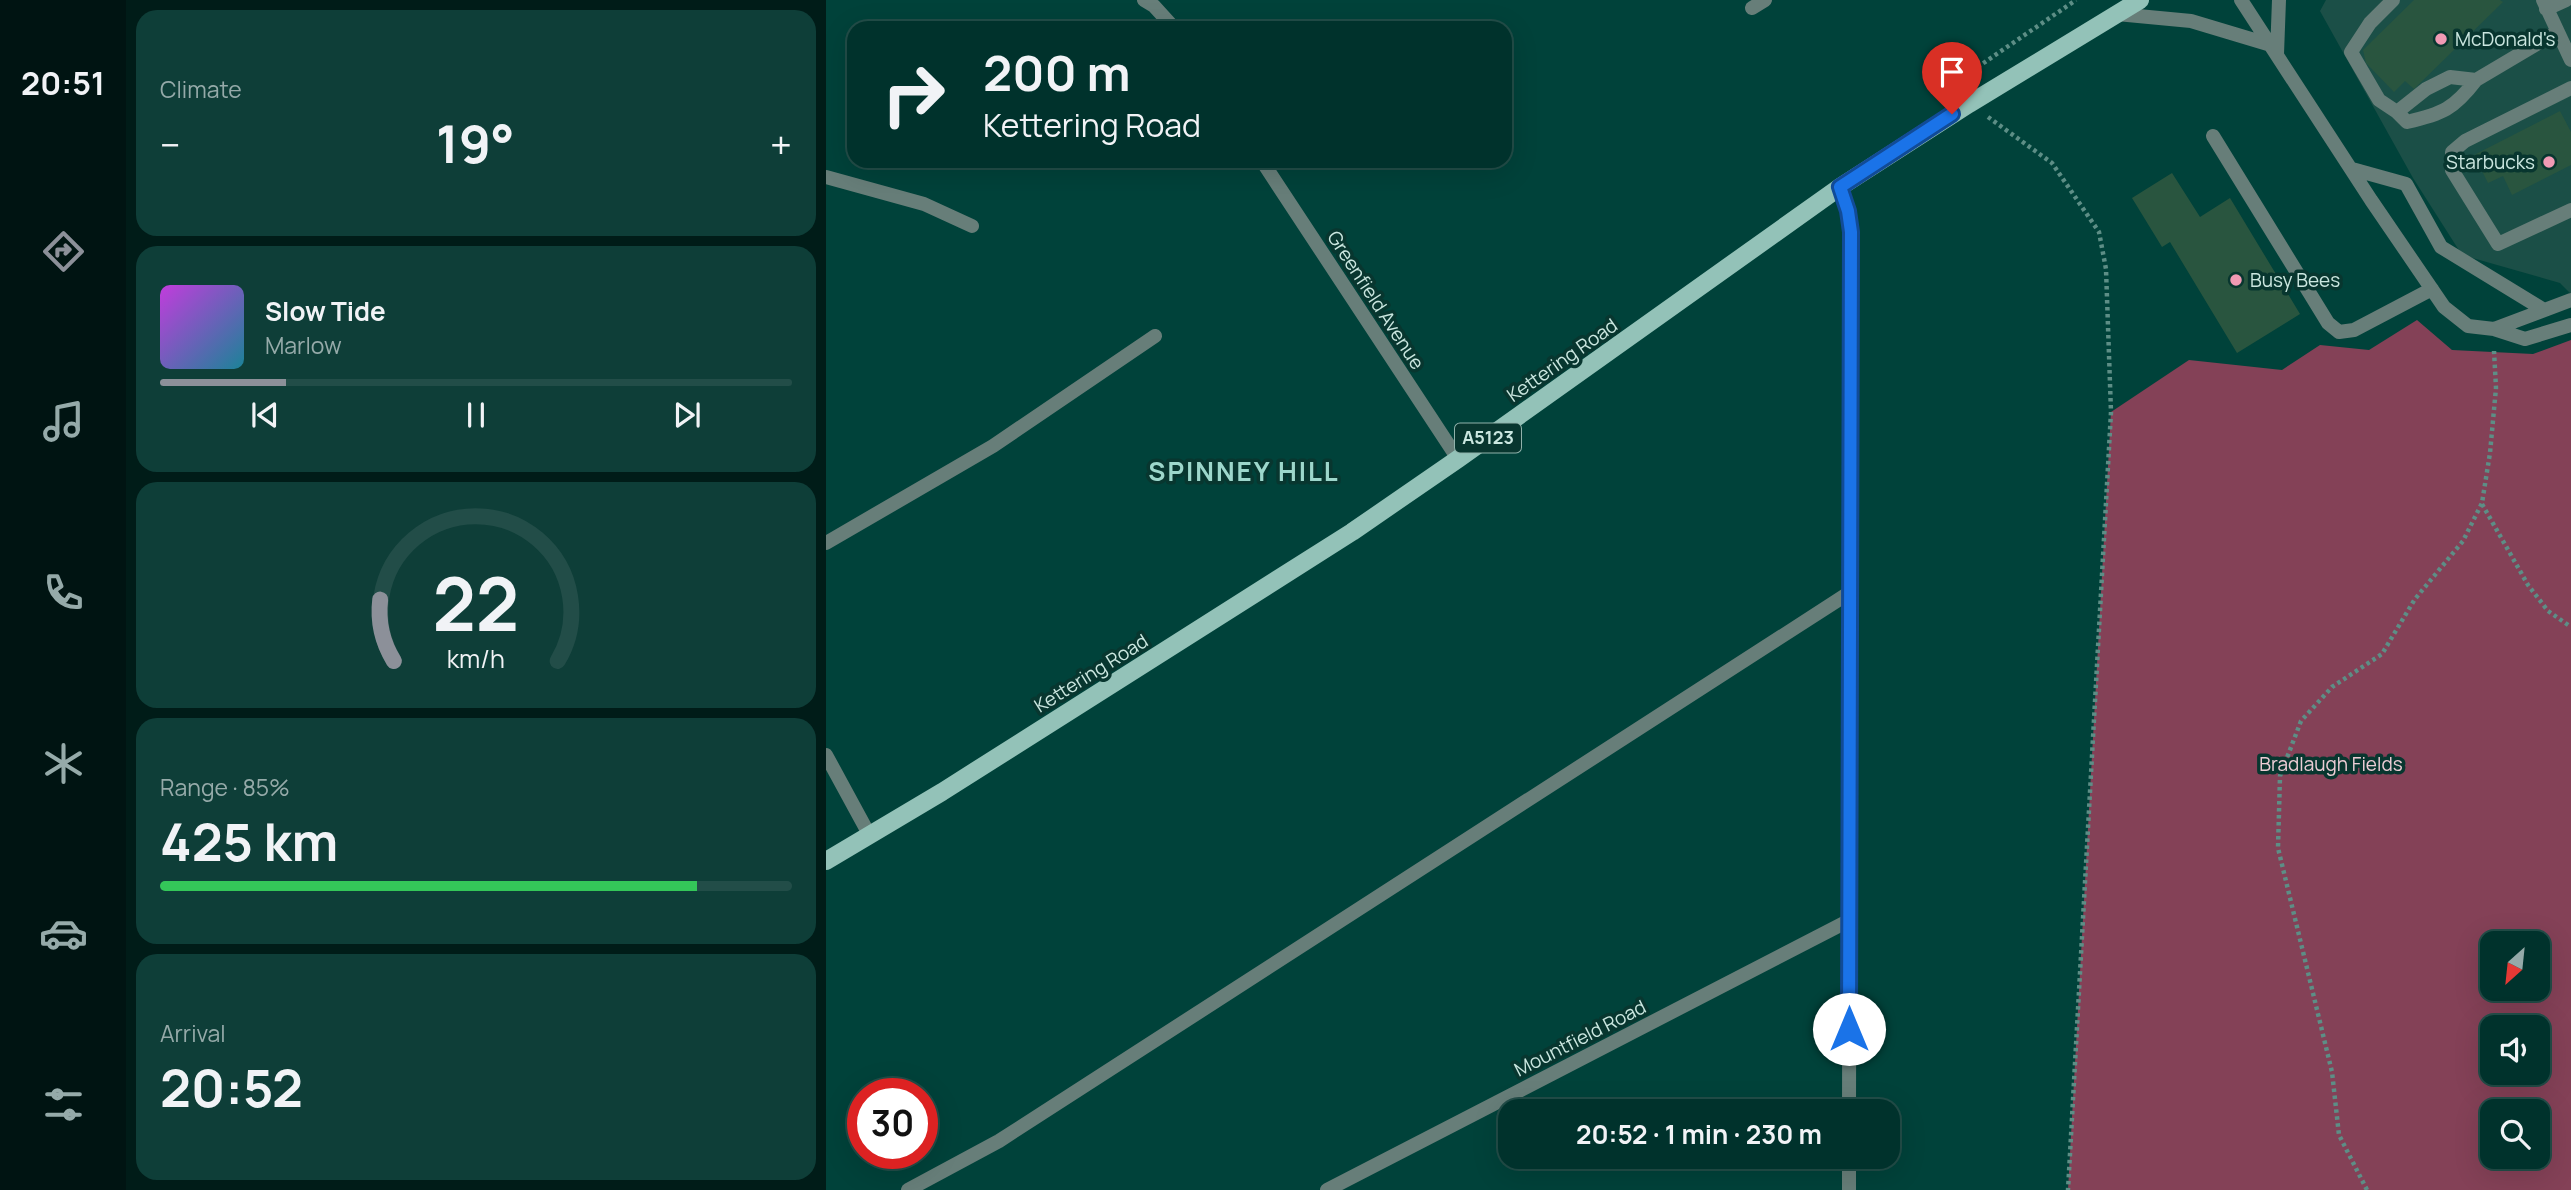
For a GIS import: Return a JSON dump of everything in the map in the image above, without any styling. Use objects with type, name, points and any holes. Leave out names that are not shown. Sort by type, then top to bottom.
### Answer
[{"type":"main road","name":"Kettering Road","points":[[826,861],[870,836],[1352,532],[1840,187],[1969,104],[2140,0]]},
{"type":"street","points":[[2241,0],[2444,307],[2468,326],[2494,329],[2525,339],[2571,325]]},
{"type":"street","points":[[2274,50],[2279,0]]},
{"type":"street","points":[[2393,0],[2370,23],[2351,52],[2379,100],[2407,121],[2436,115],[2461,99],[2476,80],[2557,32]]},
{"type":"street","points":[[2566,0],[2544,5],[2571,60]]},
{"type":"street","points":[[1151,2],[1168,21]]},
{"type":"street","points":[[2117,14],[2191,21],[2274,50]]},
{"type":"street","points":[[2397,111],[2426,89],[2451,77],[2476,80]]},
{"type":"street","points":[[2571,88],[2465,141],[2452,152],[2452,170],[2498,244],[2571,210]]},
{"type":"street","points":[[2213,136],[2328,323],[2339,332],[2354,330],[2431,289]]},
{"type":"street","name":"Greenfield Avenue","points":[[1267,168],[1458,459]]},
{"type":"street","points":[[2351,169],[2406,184],[2441,247],[2544,310]]},
{"type":"street","points":[[826,177],[924,204],[972,226]]},
{"type":"street","points":[[1840,187],[1851,232],[1849,1099]]},
{"type":"street","points":[[2494,329],[2571,300]]},
{"type":"street","points":[[826,543],[993,446],[1155,336]]},
{"type":"street","points":[[908,1190],[999,1142],[1852,591]]},
{"type":"street","points":[[826,755],[870,836]]},
{"type":"street","name":"Mountfield Road","points":[[1328,1190],[1850,920]]},
{"type":"street","points":[[1849,1169],[1849,1190]]},
{"type":"path","points":[[1969,104],[2052,163],[2099,232],[2106,269],[2111,412],[2068,1190]]},
{"type":"path","points":[[2367,1190],[2339,1135],[2332,1072],[2278,848],[2280,776],[2301,721],[2332,687],[2382,654],[2415,599],[2463,541],[2482,503],[2496,388],[2494,329]]},
{"type":"path","points":[[2482,503],[2528,585],[2548,611],[2571,627]]},
{"type":"shaded area","points":[[2326,0],[2571,0],[2571,294],[2560,283],[2462,255],[2413,178],[2320,11]]},
{"type":"green space","name":"Bradlaugh Fields","points":[[2417,320],[2452,350],[2533,354],[2571,340],[2571,1190],[2068,1190],[2111,412],[2189,360],[2282,370],[2320,345],[2369,350]]},
{"type":"building","points":[[2414,0],[2503,2],[2414,89],[2405,81],[2394,92],[2366,63],[2363,50]]},
{"type":"building","points":[[2560,111],[2571,132],[2571,165],[2512,195],[2503,176],[2488,183],[2474,155]]},
{"type":"building","name":"Busy Bees","points":[[2172,173],[2200,217],[2230,198],[2300,314],[2237,353],[2170,242],[2162,247],[2132,198]]},
{"type":"place","name":"McDonald's","points":[[2441,39]]},
{"type":"place","name":"Starbucks","points":[[2549,162]]},
{"type":"place","name":"Busy Bees","points":[[2236,280]]},
{"type":"district","name":"SPINNEY HILL","points":[[1244,472]]},
{"type":"route","points":[[1849,1029],[1851,232],[1840,187],[1952,114]]}]
